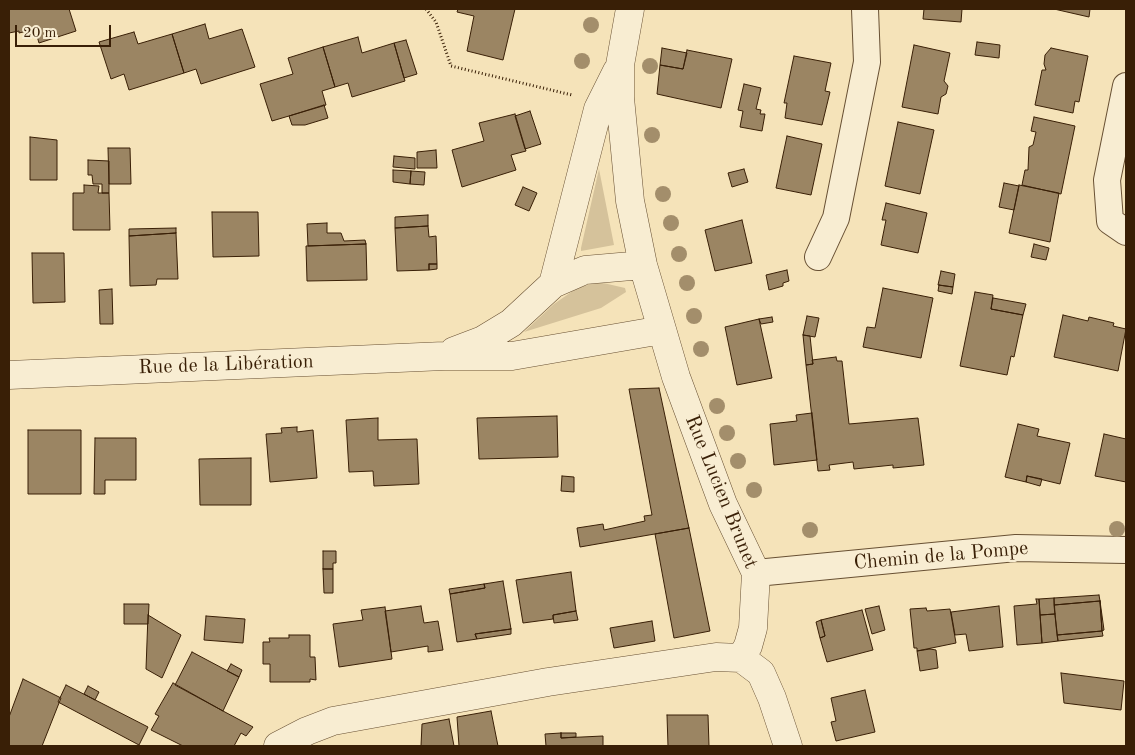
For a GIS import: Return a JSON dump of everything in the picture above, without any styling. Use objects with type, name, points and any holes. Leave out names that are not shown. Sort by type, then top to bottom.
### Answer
[{"type":"street","name":"Rue Lucien Brunet","points":[[630,9],[620,65],[620,98],[630,201],[643,265],[676,378],[723,504],[756,573],[753,628],[748,646],[741,658]]},
{"type":"street","points":[[818,258],[836,218],[867,62],[864,9]]},
{"type":"street","points":[[553,284],[602,102],[620,65]]},
{"type":"street","points":[[1126,86],[1107,180],[1110,221],[1126,232]]},
{"type":"street","name":"Rue de la Libération","points":[[444,356],[483,340],[511,324],[553,284],[585,270],[643,265]]},
{"type":"street","name":"Rue de la Libération","points":[[9,374],[444,356],[512,356],[662,330]]},
{"type":"street","name":"Chemin de la Pompe","points":[[756,573],[1016,548],[1126,550]]},
{"type":"street","points":[[278,746],[307,731],[343,719],[548,682],[716,657],[741,658],[761,673],[772,698],[788,746]]},
{"type":"path","points":[[426,9],[436,22],[451,66],[602,102]]},
{"type":"shaded area","points":[[599,169],[614,245],[581,251],[581,248]]},
{"type":"shaded area","points":[[599,282],[625,288],[626,292],[601,308],[524,332],[554,304],[577,288]]},
{"type":"building","points":[[9,9],[69,9],[76,31],[39,43],[35,29],[19,33],[19,31],[9,33]]},
{"type":"building","points":[[458,9],[515,9],[503,60],[467,51],[474,16],[457,12]]},
{"type":"building","points":[[924,9],[962,9],[961,22],[923,19]]},
{"type":"building","points":[[1054,9],[1090,9],[1089,17]]},
{"type":"building","points":[[205,24],[209,39],[242,29],[255,67],[201,84],[196,69],[184,73],[172,34]]},
{"type":"building","points":[[134,32],[138,44],[172,34],[184,73],[129,90],[124,74],[111,79],[99,42]]},
{"type":"building","points":[[358,37],[362,53],[394,43],[405,81],[352,97],[348,83],[335,87],[323,47]]},
{"type":"building","points":[[406,40],[417,74],[404,78],[394,43]]},
{"type":"building","points":[[977,42],[1000,45],[999,58],[975,55]]},
{"type":"building","points":[[914,45],[950,53],[944,81],[948,86],[946,94],[941,97],[938,114],[902,107]]},
{"type":"building","points":[[323,47],[335,87],[322,91],[326,105],[272,121],[260,84],[293,74],[288,58]]},
{"type":"building","points":[[662,48],[687,53],[683,69],[660,65]]},
{"type":"building","points":[[1051,48],[1088,56],[1079,102],[1075,101],[1073,113],[1035,105],[1042,70],[1046,70],[1044,64],[1045,55]]},
{"type":"building","points":[[687,50],[732,59],[721,108],[657,94],[660,65],[683,69]]},
{"type":"building","points":[[794,56],[831,63],[825,91],[830,92],[822,125],[785,118],[787,103],[784,103]]},
{"type":"building","points":[[744,84],[761,88],[756,109],[761,110],[760,114],[765,114],[762,131],[740,127],[743,111],[738,110]]},
{"type":"building","points":[[324,105],[328,118],[305,125],[292,125],[289,116]]},
{"type":"building","points":[[530,111],[541,144],[525,149],[515,116]]},
{"type":"building","points":[[515,114],[526,151],[511,155],[516,170],[462,187],[452,150],[484,141],[479,123]]},
{"type":"building","points":[[1034,117],[1075,126],[1061,194],[1022,185],[1025,170],[1028,170],[1029,147],[1033,145],[1036,132],[1031,131]]},
{"type":"building","points":[[898,122],[934,130],[920,194],[885,186]]},
{"type":"building","points":[[787,136],[822,144],[811,195],[776,188]]},
{"type":"building","points":[[30,137],[57,140],[57,180],[30,180]]},
{"type":"building","points":[[108,148],[130,148],[131,184],[109,184]]},
{"type":"building","points":[[436,150],[437,168],[417,168],[417,152]]},
{"type":"building","points":[[394,156],[415,158],[415,169],[393,167]]},
{"type":"building","points":[[88,160],[109,161],[109,193],[102,193],[102,184],[93,184],[92,175],[88,175]]},
{"type":"building","points":[[744,169],[748,182],[732,187],[728,173]]},
{"type":"building","points":[[393,170],[411,171],[410,184],[393,182]]},
{"type":"building","points":[[411,171],[425,172],[424,185],[410,184]]},
{"type":"building","points":[[1004,183],[1019,186],[1014,210],[999,207]]},
{"type":"building","points":[[84,185],[99,186],[98,193],[109,193],[110,230],[73,230],[73,193],[84,193]]},
{"type":"building","points":[[1019,185],[1059,193],[1050,242],[1009,233]]},
{"type":"building","points":[[523,187],[537,193],[529,211],[515,205]]},
{"type":"building","points":[[886,203],[927,213],[918,253],[881,245],[886,220],[882,220]]},
{"type":"building","points":[[212,212],[258,212],[259,256],[213,257]]},
{"type":"building","points":[[428,215],[428,226],[395,228],[395,217]]},
{"type":"building","points":[[742,220],[752,263],[715,271],[705,230]]},
{"type":"building","points":[[327,223],[327,233],[341,233],[344,241],[365,240],[366,244],[308,246],[307,224]]},
{"type":"building","points":[[428,226],[429,237],[436,236],[437,264],[429,264],[429,270],[397,271],[395,228]]},
{"type":"building","points":[[176,228],[176,233],[129,236],[129,229]]},
{"type":"building","points":[[176,233],[178,279],[157,279],[156,285],[130,286],[129,236]]},
{"type":"building","points":[[366,244],[367,280],[307,281],[306,246]]},
{"type":"building","points":[[1034,244],[1049,248],[1046,260],[1031,257]]},
{"type":"building","points":[[32,253],[64,253],[65,302],[33,303]]},
{"type":"building","points":[[429,264],[437,264],[437,269],[429,270]]},
{"type":"building","points":[[787,270],[789,281],[783,283],[783,286],[769,290],[766,275]]},
{"type":"building","points":[[941,271],[955,274],[953,287],[938,285]]},
{"type":"building","points":[[939,285],[953,287],[952,294],[938,291]]},
{"type":"building","points":[[883,288],[933,298],[921,358],[863,347],[867,327],[875,328]]},
{"type":"building","points":[[112,289],[113,324],[100,324],[99,290]]},
{"type":"building","points":[[975,292],[993,295],[991,309],[1023,315],[1014,357],[1011,356],[1007,375],[960,366]]},
{"type":"building","points":[[993,298],[1026,304],[1023,315],[991,309]]},
{"type":"building","points":[[1063,315],[1088,321],[1089,317],[1114,323],[1113,326],[1126,329],[1118,371],[1054,357]]},
{"type":"building","points":[[807,316],[819,318],[815,337],[803,335]]},
{"type":"building","points":[[772,317],[773,322],[761,324],[759,319]]},
{"type":"building","points":[[759,319],[772,378],[737,385],[725,327]]},
{"type":"building","points":[[803,335],[810,336],[813,364],[806,365]]},
{"type":"building","points":[[836,357],[837,361],[842,361],[849,424],[918,418],[924,465],[893,468],[893,465],[854,469],[853,462],[829,465],[830,470],[818,471],[806,365],[813,364],[812,360]]},
{"type":"building","points":[[659,388],[689,528],[580,547],[577,528],[603,524],[604,530],[645,521],[644,516],[652,515],[629,389]]},
{"type":"building","points":[[812,413],[817,460],[774,465],[770,424],[797,421],[796,415]]},
{"type":"building","points":[[557,416],[558,457],[479,459],[477,418]]},
{"type":"building","points":[[378,418],[378,440],[417,439],[419,484],[374,486],[373,471],[349,472],[346,420]]},
{"type":"building","points":[[1018,424],[1039,429],[1037,436],[1070,443],[1060,484],[1027,476],[1026,482],[1005,477]]},
{"type":"building","points":[[297,427],[297,432],[313,430],[317,478],[270,482],[266,434],[282,433],[281,428]]},
{"type":"building","points":[[28,430],[81,430],[81,494],[28,494]]},
{"type":"building","points":[[1104,434],[1126,439],[1126,482],[1095,476]]},
{"type":"building","points":[[95,438],[136,438],[136,480],[105,480],[105,494],[94,494]]},
{"type":"building","points":[[251,458],[251,505],[200,505],[199,459]]},
{"type":"building","points":[[562,476],[574,477],[574,492],[561,491]]},
{"type":"building","points":[[1027,476],[1042,479],[1040,486],[1026,482]]},
{"type":"building","points":[[689,528],[710,631],[674,638],[655,534]]},
{"type":"building","points":[[323,551],[336,551],[336,563],[333,563],[333,569],[323,569]]},
{"type":"building","points":[[323,569],[333,569],[333,593],[324,593]]},
{"type":"building","points":[[571,572],[576,611],[553,615],[553,619],[523,623],[516,580]]},
{"type":"building","points":[[503,581],[511,629],[475,634],[477,639],[457,642],[450,594],[485,588],[484,584]]},
{"type":"building","points":[[484,584],[485,588],[450,594],[449,589]]},
{"type":"building","points":[[1099,595],[1100,601],[1054,605],[1054,598]]},
{"type":"building","points":[[1054,598],[1055,614],[1040,615],[1039,599]]},
{"type":"building","points":[[1036,599],[1039,599],[1042,643],[1017,645],[1014,606],[1037,604]]},
{"type":"building","points":[[1100,601],[1102,631],[1057,635],[1054,605]]},
{"type":"building","points":[[1100,601],[1104,630],[1102,631]]},
{"type":"building","points":[[124,604],[149,604],[148,624],[124,624]]},
{"type":"building","points":[[421,606],[424,623],[438,621],[443,650],[428,652],[428,646],[391,652],[385,611]]},
{"type":"building","points":[[879,606],[885,630],[872,634],[865,609]]},
{"type":"building","points":[[999,606],[1003,647],[969,651],[966,634],[955,635],[951,612]]},
{"type":"building","points":[[385,607],[392,659],[339,667],[333,624],[363,620],[361,610]]},
{"type":"building","points":[[926,608],[927,611],[950,609],[956,643],[917,651],[917,648],[914,648],[910,609]]},
{"type":"building","points":[[862,610],[873,650],[827,662],[820,638],[825,636],[821,620]]},
{"type":"building","points":[[576,611],[578,620],[554,623],[553,615]]},
{"type":"building","points":[[1055,614],[1058,641],[1042,643],[1040,615]]},
{"type":"building","points":[[148,615],[181,635],[162,678],[146,669]]},
{"type":"building","points":[[206,616],[245,619],[243,643],[204,640]]},
{"type":"building","points":[[821,620],[825,636],[820,638],[816,622]]},
{"type":"building","points":[[652,621],[655,641],[614,648],[610,628]]},
{"type":"building","points":[[511,629],[511,634],[477,639],[475,634]]},
{"type":"building","points":[[1102,631],[1103,636],[1058,641],[1057,635]]},
{"type":"building","points":[[289,635],[310,635],[310,657],[315,657],[316,680],[310,679],[310,682],[270,682],[270,664],[263,664],[263,642],[270,642],[269,638],[289,638]]},
{"type":"building","points":[[936,650],[938,668],[920,671],[917,651]]},
{"type":"building","points":[[192,652],[239,677],[223,711],[175,685]]},
{"type":"building","points":[[231,664],[242,670],[239,677],[227,671]]},
{"type":"building","points":[[1061,673],[1124,681],[1121,710],[1064,703]]},
{"type":"building","points":[[23,679],[61,698],[42,746],[9,746],[9,717]]},
{"type":"building","points":[[173,683],[253,727],[246,736],[241,733],[234,746],[183,746],[151,730],[159,716],[155,714]]},
{"type":"building","points":[[66,685],[148,727],[139,745],[58,702]]},
{"type":"building","points":[[88,686],[99,692],[95,700],[84,694]]},
{"type":"building","points":[[865,690],[875,732],[836,741],[831,722],[836,721],[831,698]]},
{"type":"building","points":[[491,711],[498,746],[459,746],[457,717]]},
{"type":"building","points":[[667,715],[708,715],[709,746],[668,746]]},
{"type":"building","points":[[449,719],[454,746],[421,746],[422,724]]},
{"type":"building","points":[[561,733],[561,738],[603,736],[603,746],[546,746],[545,734]]},
{"type":"building","points":[[561,733],[576,733],[576,737],[561,738]]}]
